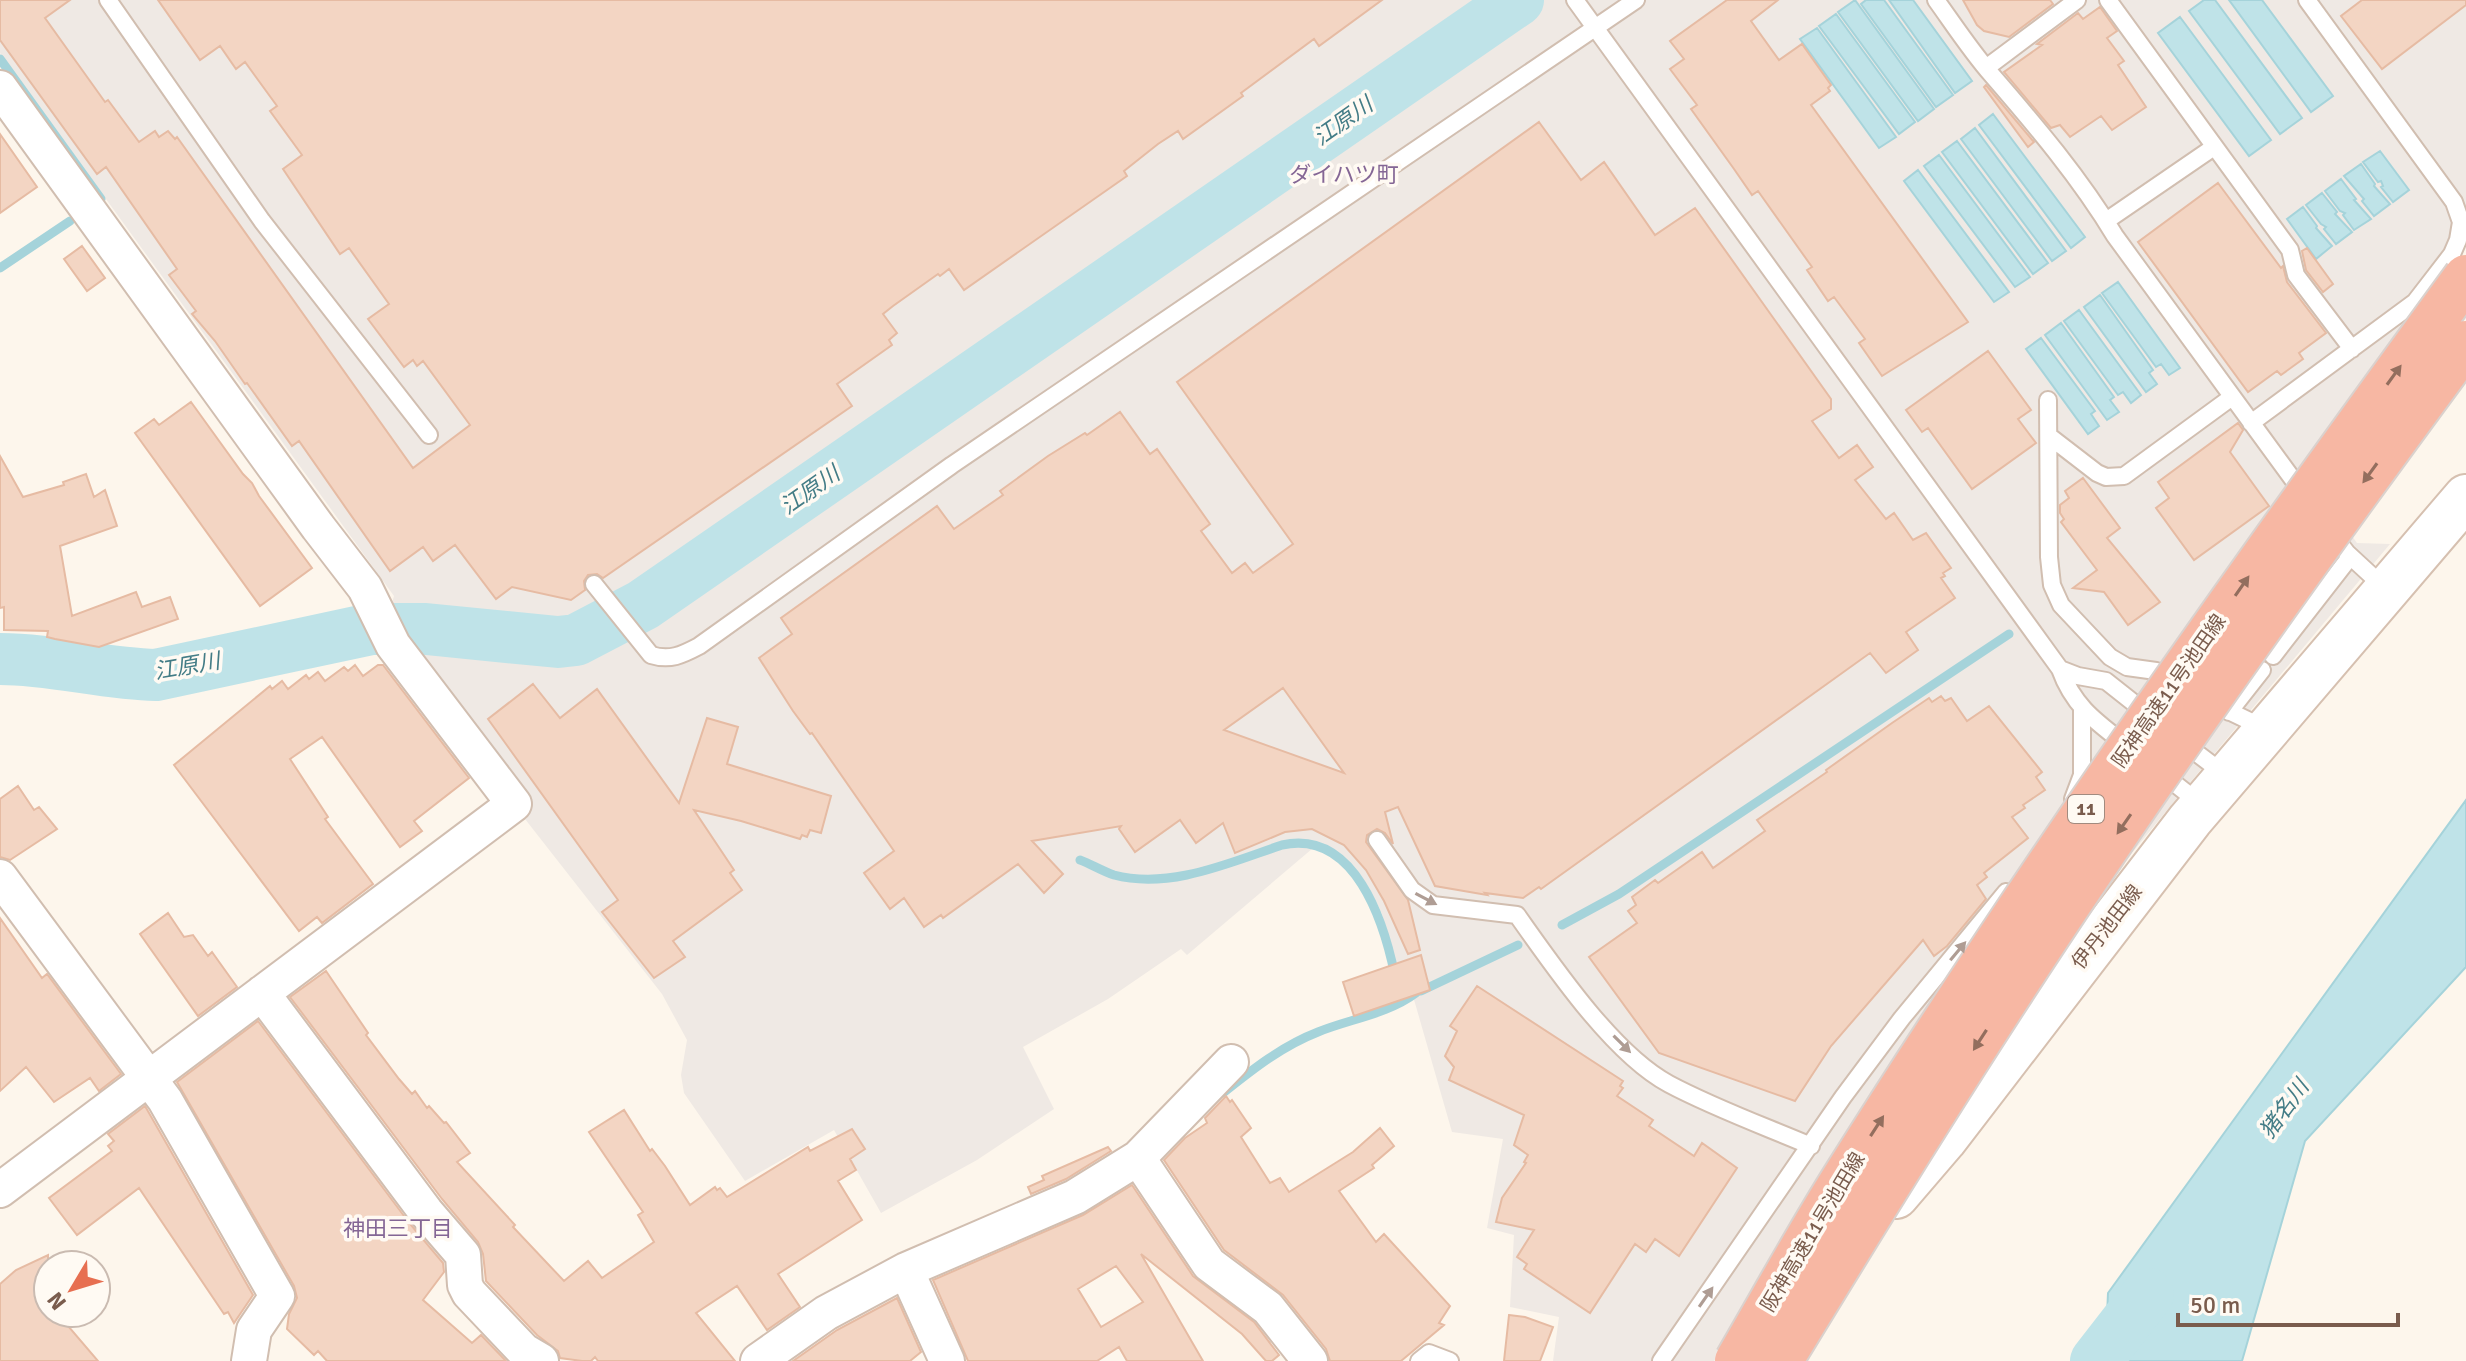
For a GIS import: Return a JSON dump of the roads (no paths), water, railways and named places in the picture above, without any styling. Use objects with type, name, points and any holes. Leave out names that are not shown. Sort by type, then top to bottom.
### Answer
[{"type":"highway","name":"阪神高速11号池田線","points":[[1737,1361],[1841,1183],[2057,851],[2301,502],[2466,277]]},
{"type":"highway","name":"阪神高速11号池田線","points":[[1780,1361],[1875,1204],[2084,881],[2355,494],[2466,343]]},
{"type":"main road","name":"伊丹池田線","points":[[1753,1361],[1944,1140],[2215,791],[2248,721],[2387,590],[2466,497]]},
{"type":"street","points":[[0,88],[365,588],[393,645],[514,804],[0,1190]]},
{"type":"street","points":[[0,877],[165,1100],[277,1296],[254,1330],[249,1361]]},
{"type":"street","points":[[262,993],[426,1212],[463,1255],[465,1285],[469,1293],[524,1351],[541,1361]]},
{"type":"street","points":[[758,1361],[826,1313],[906,1270],[1075,1197],[1138,1158],[1231,1062]]},
{"type":"street","points":[[1138,1158],[1209,1264],[1268,1308],[1301,1358]]},
{"type":"street","points":[[906,1270],[947,1361]]},
{"type":"lane","points":[[108,0],[262,221],[429,435]]},
{"type":"lane","points":[[597,587],[651,655],[676,657],[699,646],[942,472],[1636,0]]},
{"type":"lane","points":[[1936,0],[1986,68],[2015,99],[2094,201],[2350,557],[2387,590]]},
{"type":"lane","points":[[1986,68],[2077,0]]},
{"type":"lane","points":[[2108,0],[2290,250],[2296,275],[2352,349]]},
{"type":"lane","points":[[2251,423],[2415,302],[2452,254],[2461,229],[2454,202],[2307,0]]},
{"type":"lane","points":[[1577,3],[2060,669],[2067,689],[2082,710],[2215,791]]},
{"type":"lane","points":[[2106,221],[2214,147]]},
{"type":"lane","points":[[2049,436],[2097,473],[2106,477],[2124,476],[2232,397]]},
{"type":"lane","points":[[2048,400],[2049,557],[2052,585],[2061,605],[2110,657],[2127,667],[2156,671],[2248,721],[2262,670]]},
{"type":"lane","points":[[2273,656],[2350,557]]},
{"type":"lane","points":[[2060,669],[2106,681],[2119,731],[2144,760],[2215,791]]},
{"type":"lane","points":[[2076,793],[2082,775],[2082,710]]},
{"type":"lane","points":[[1661,1361],[1843,1097],[1902,1018],[2043,848],[2119,731]]},
{"type":"lane","points":[[1377,840],[1412,890],[1433,905],[1517,915],[1593,1014],[1623,1046],[1667,1083],[1811,1146]]},
{"type":"lane","points":[[1419,1361],[1429,1353],[1450,1361]]},
{"type":"water","points":[[1855,0],[1934,109],[1918,121],[1838,12]]},
{"type":"water","points":[[1866,0],[1884,0],[1953,95],[1936,107],[1861,4]]},
{"type":"water","points":[[1889,0],[1913,0],[1972,81],[1955,93]]},
{"type":"water","points":[[2204,0],[2215,0],[2302,118],[2280,134],[2189,11]]},
{"type":"water","points":[[2229,0],[2262,0],[2333,96],[2311,112]]},
{"type":"water","points":[[1836,14],[1915,122],[1899,134],[1819,26]]},
{"type":"water","points":[[2180,17],[2271,140],[2249,156],[2158,33]]},
{"type":"water","points":[[1817,28],[1896,137],[1879,148],[1800,39]]},
{"type":"water","points":[[1993,114],[2085,237],[2071,248],[1979,125]]},
{"type":"water","points":[[1975,128],[2066,251],[2052,261],[1961,139]]},
{"type":"water","points":[[1957,141],[2048,263],[2033,274],[1942,152]]},
{"type":"water","points":[[2380,151],[2409,190],[2393,202],[2381,187],[2381,181],[2378,182],[2363,162]]},
{"type":"water","points":[[1939,155],[2030,277],[2015,287],[1924,166]]},
{"type":"water","points":[[2361,164],[2390,204],[2374,216],[2344,176]]},
{"type":"water","points":[[1918,170],[2009,292],[1994,302],[1904,181]]},
{"type":"water","points":[[2341,179],[2371,219],[2354,230],[2343,215],[2345,213],[2325,191]]},
{"type":"water","points":[[2322,193],[2337,212],[2335,214],[2352,232],[2336,244],[2324,229],[2326,227],[2306,205]]},
{"type":"water","points":[[2303,207],[2332,246],[2316,259],[2287,219]]},
{"type":"water","points":[[2118,282],[2180,368],[2169,375],[2161,364],[2156,367],[2102,293]]},
{"type":"water","points":[[2100,295],[2153,370],[2149,373],[2157,384],[2146,392],[2084,307]]},
{"type":"water","points":[[2079,310],[2141,395],[2131,403],[2123,392],[2118,395],[2064,321]]},
{"type":"water","points":[[2061,323],[2114,397],[2110,400],[2119,412],[2107,420],[2045,335]]},
{"type":"water","points":[[2041,338],[2095,411],[2091,414],[2099,426],[2088,434],[2026,349]]},
{"type":"water","name":"猪名川","points":[[2466,800],[2466,967],[2305,1141],[2242,1361],[2105,1361],[2108,1293]]},
{"type":"waterway","name":"江原川","points":[[0,659],[156,675],[371,629],[426,629],[558,642],[576,640],[643,605],[1518,0]]},
{"type":"waterway","points":[[0,59],[101,199]]},
{"type":"waterway","points":[[0,268],[70,221]]},
{"type":"waterway","points":[[401,614],[412,629]]},
{"type":"waterway","points":[[1562,925],[1619,894],[2009,634]]},
{"type":"waterway","points":[[1080,860],[1114,875],[1157,879],[1200,872],[1282,845],[1307,844],[1329,851],[1347,865],[1362,884],[1383,930],[1395,976]]},
{"type":"waterway","points":[[1421,991],[1518,945]]},
{"type":"waterway","points":[[1223,1093],[1292,1044],[1393,1006],[1416,993]]},
{"type":"waterway","points":[[2096,1361],[2148,1294]]},
{"type":"district","name":"ダイハツ町","points":[[1344,174]]},
{"type":"district","name":"神田三丁目","points":[[398,1228]]}]
